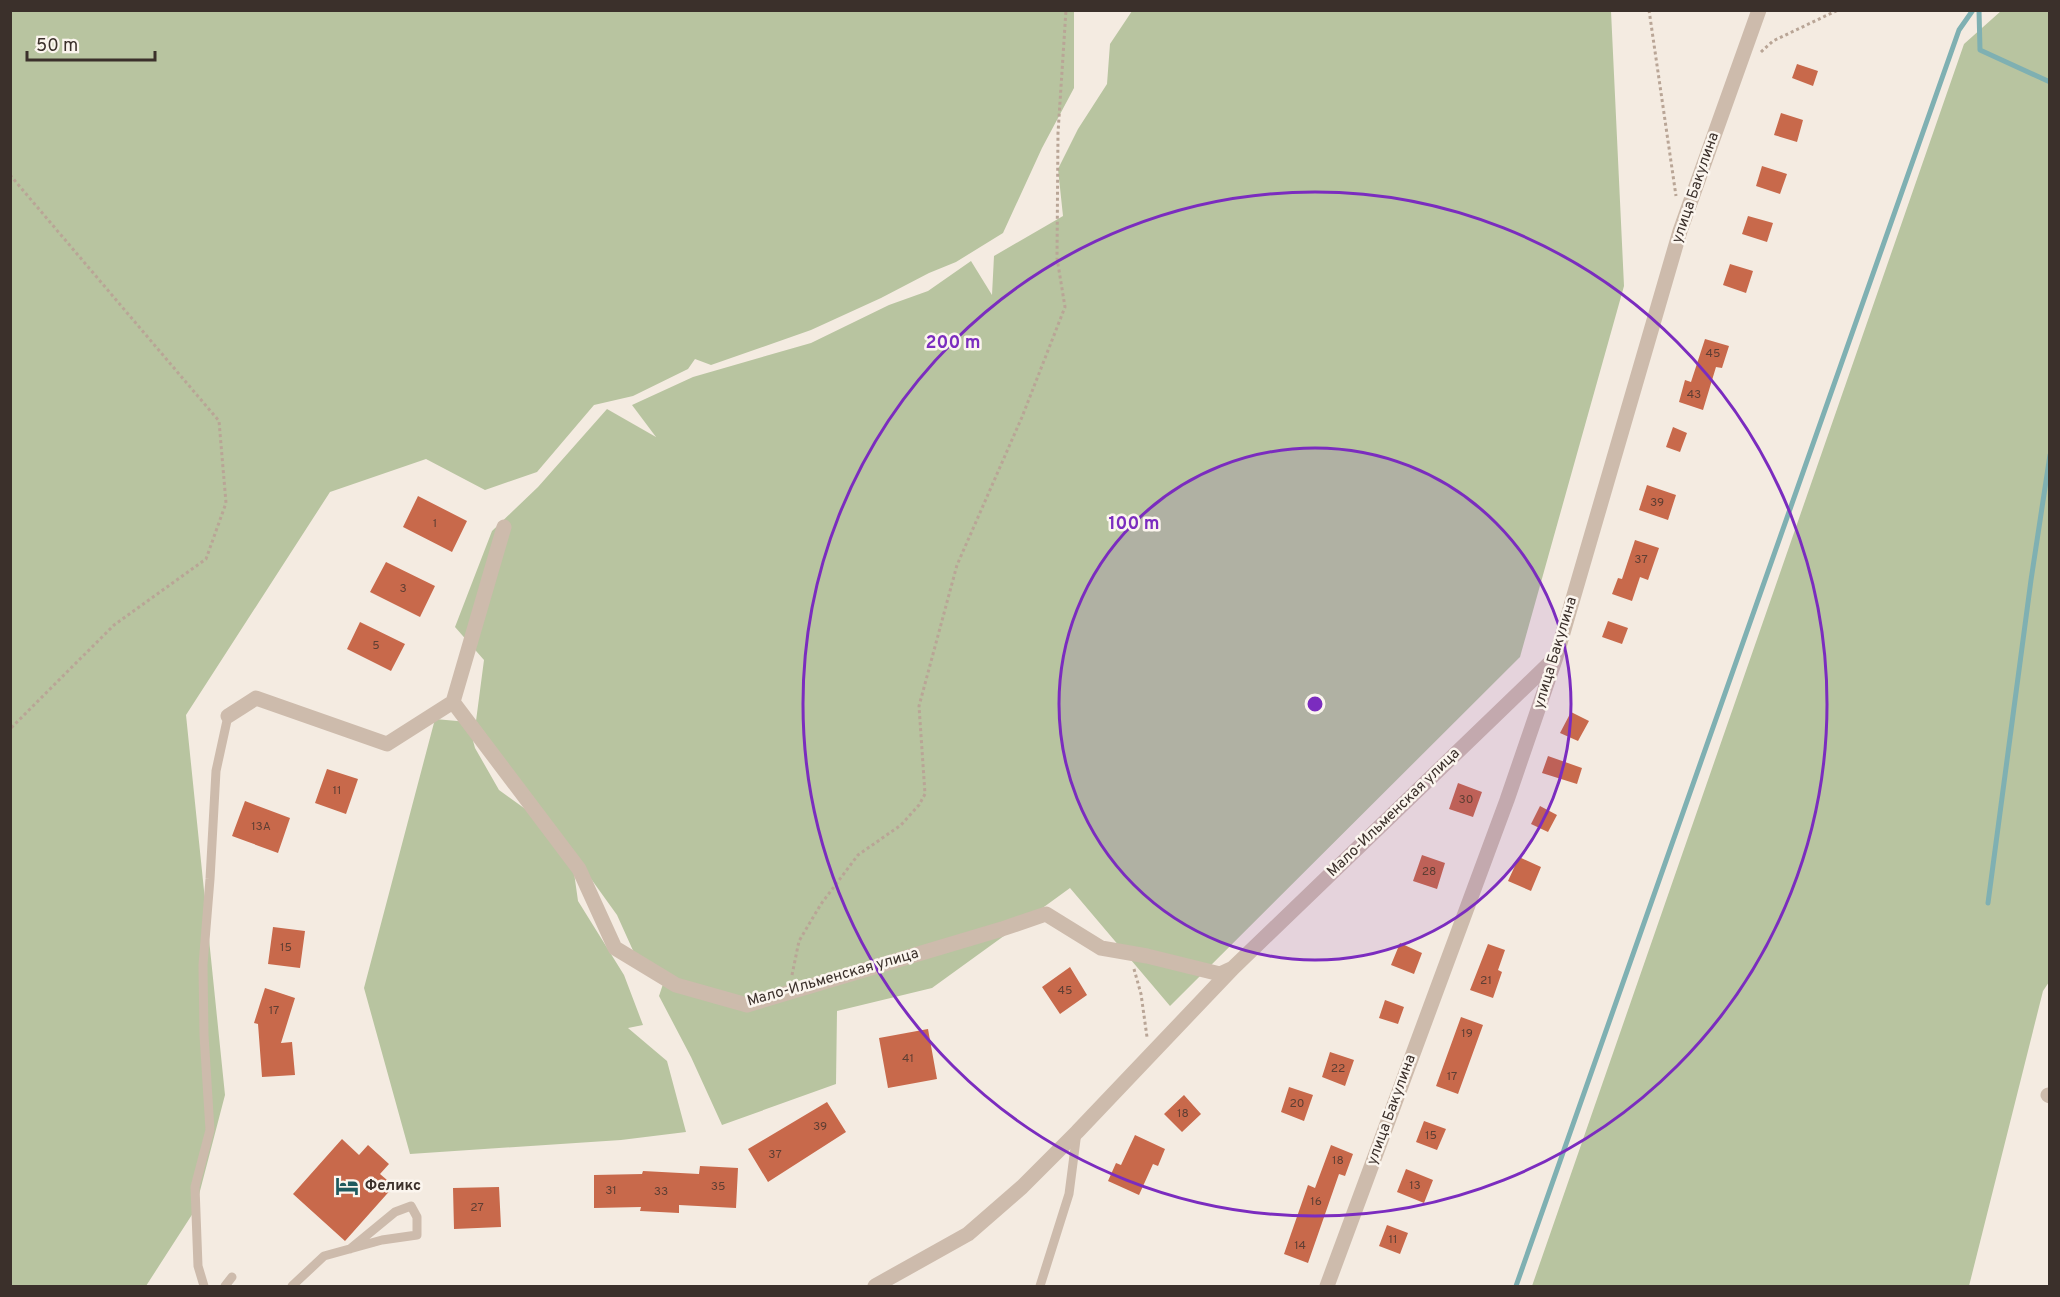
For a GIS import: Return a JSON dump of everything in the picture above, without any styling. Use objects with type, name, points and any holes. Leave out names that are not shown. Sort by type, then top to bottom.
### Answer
[{"type":"street","name":"улица Бакулина","points":[[1327,1287],[1507,800],[1556,657],[1680,231],[1759,10]]},
{"type":"street","points":[[228,716],[255,698],[387,744],[453,702],[504,527]]},
{"type":"street","name":"Мало-Ильменская улица","points":[[875,1287],[968,1234],[1022,1186],[1233,969],[1556,657]]},
{"type":"street","name":"Мало-Ильменская улица","points":[[453,702],[579,869],[615,948],[676,985],[747,1005],[1046,914],[1101,948],[1147,956],[1220,975],[1233,969]]},
{"type":"lane","points":[[204,1287],[198,1266],[195,1187],[210,1130],[204,1035],[203,965],[216,771],[228,716]]},
{"type":"lane","points":[[1040,1287],[1069,1194],[1077,1132]]},
{"type":"lane","points":[[291,1287],[324,1256],[350,1249],[382,1240],[417,1235],[417,1217],[411,1206],[395,1212],[350,1249]]},
{"type":"lane","points":[[225,1287],[232,1277]]},
{"type":"path","points":[[788,993],[799,941],[821,904],[858,855],[901,825],[919,805],[925,794],[919,706],[957,565],[1022,417],[1065,307],[1057,258],[1058,133],[1066,10]]},
{"type":"path","points":[[1649,10],[1676,196]]},
{"type":"path","points":[[1737,71],[1773,41],[1838,10]]},
{"type":"path","points":[[10,175],[219,421],[226,503],[206,559],[114,625],[10,729]]},
{"type":"path","points":[[1130,953],[1141,994],[1150,1056]]},
{"type":"green space","points":[[10,11],[1074,11],[1074,88],[1042,148],[1003,233],[956,262],[811,330],[711,365],[695,359],[688,369],[633,396],[594,405],[537,472],[485,490],[426,459],[330,492],[186,715],[225,1095],[195,1210],[146,1286],[11,1286]]},
{"type":"green space","points":[[1132,11],[1611,11],[1624,286],[1520,657],[1170,1006],[1070,888],[932,988],[837,1011],[836,1084],[722,1125],[691,1057],[659,996],[666,975],[640,966],[617,915],[571,851],[578,901],[624,975],[643,1025],[628,1028],[667,1061],[686,1132],[621,1140],[410,1154],[364,988],[435,719],[468,722],[475,748],[499,790],[560,834],[476,721],[484,660],[455,627],[492,531],[538,487],[607,409],[656,437],[632,405],[693,377],[811,343],[889,305],[928,291],[971,261],[992,295],[994,256],[1063,216],[1058,169],[1078,129],[1107,84],[1110,44]]},
{"type":"green space","points":[[2001,11],[2050,11],[2049,982],[2043,991],[1969,1286],[1532,1286],[1964,44]]},
{"type":"building","points":[[1797,64],[1818,71],[1813,86],[1792,78]]},
{"type":"building","points":[[1781,113],[1803,120],[1797,142],[1774,135]]},
{"type":"building","points":[[1762,166],[1787,174],[1780,194],[1756,186]]},
{"type":"building","points":[[1748,216],[1773,223],[1767,242],[1742,234]]},
{"type":"building","points":[[1730,264],[1753,271],[1746,293],[1723,285]]},
{"type":"building","points":[[1705,339],[1729,346],[1722,368],[1716,367],[1703,410],[1679,402],[1685,380],[1691,382]]},
{"type":"building","points":[[1673,427],[1687,433],[1680,452],[1666,447]]},
{"type":"building","points":[[1647,485],[1676,495],[1668,520],[1639,510]]},
{"type":"building","points":[[418,496],[467,521],[452,552],[403,527]]},
{"type":"building","points":[[1635,540],[1659,548],[1648,580],[1640,577],[1632,601],[1612,594],[1618,578],[1622,579]]},
{"type":"building","points":[[386,562],[435,586],[420,617],[370,592]]},
{"type":"building","points":[[1608,621],[1628,628],[1622,644],[1602,637]]},
{"type":"building","points":[[360,622],[405,644],[391,671],[347,649]]},
{"type":"building","points":[[1571,712],[1589,721],[1578,741],[1560,733]]},
{"type":"building","points":[[1548,756],[1582,768],[1577,784],[1542,773]]},
{"type":"building","points":[[327,769],[358,779],[346,814],[315,803]]},
{"type":"building","points":[[1458,783],[1482,792],[1473,817],[1449,809]]},
{"type":"building","points":[[245,801],[290,818],[278,853],[232,836]]},
{"type":"building","points":[[1540,806],[1557,815],[1548,832],[1531,824]]},
{"type":"building","points":[[1422,855],[1445,863],[1437,889],[1413,881]]},
{"type":"building","points":[[1519,857],[1541,867],[1531,891],[1508,881]]},
{"type":"building","points":[[273,927],[305,931],[300,968],[268,964]]},
{"type":"building","points":[[1400,943],[1422,953],[1414,974],[1391,965]]},
{"type":"building","points":[[1488,944],[1505,950],[1498,970],[1502,972],[1493,998],[1470,990]]},
{"type":"building","points":[[1070,967],[1087,995],[1060,1014],[1042,987]]},
{"type":"building","points":[[265,988],[295,998],[281,1043],[292,1042],[295,1075],[262,1077],[258,1024],[254,1023]]},
{"type":"building","points":[[1385,1000],[1404,1007],[1398,1024],[1379,1018]]},
{"type":"building","points":[[1461,1017],[1483,1025],[1458,1094],[1436,1086]]},
{"type":"building","points":[[928,1029],[937,1079],[888,1088],[879,1038]]},
{"type":"building","points":[[1330,1052],[1354,1060],[1345,1086],[1322,1077]]},
{"type":"building","points":[[1289,1087],[1313,1095],[1304,1121],[1281,1112]]},
{"type":"building","points":[[1184,1095],[1201,1114],[1182,1132],[1164,1114]]},
{"type":"building","points":[[827,1102],[846,1132],[768,1182],[748,1149]]},
{"type":"building","points":[[1424,1121],[1446,1129],[1437,1150],[1416,1142]]},
{"type":"building","points":[[1135,1135],[1165,1149],[1158,1166],[1153,1164],[1139,1195],[1108,1181],[1116,1163],[1121,1165]]},
{"type":"building","points":[[342,1139],[359,1155],[368,1145],[389,1164],[380,1174],[394,1186],[345,1241],[293,1194]]},
{"type":"building","points":[[1331,1145],[1353,1154],[1345,1176],[1339,1174],[1308,1263],[1284,1254],[1308,1185],[1315,1188]]},
{"type":"building","points":[[700,1166],[738,1168],[736,1208],[679,1205],[679,1213],[640,1211],[641,1207],[594,1208],[594,1175],[642,1174],[643,1171],[699,1174]]},
{"type":"building","points":[[1406,1169],[1433,1180],[1424,1203],[1397,1192]]},
{"type":"building","points":[[499,1187],[501,1227],[454,1229],[453,1188]]},
{"type":"building","points":[[1387,1225],[1408,1233],[1400,1254],[1379,1246]]},
{"type":"waterway","points":[[1516,1286],[1959,30],[1973,10]]},
{"type":"waterway","points":[[1979,10],[1980,50],[2050,82]]},
{"type":"waterway","points":[[1988,903],[2050,455]]},
{"type":"place","name":"Феликс","points":[[347,1186]]}]
